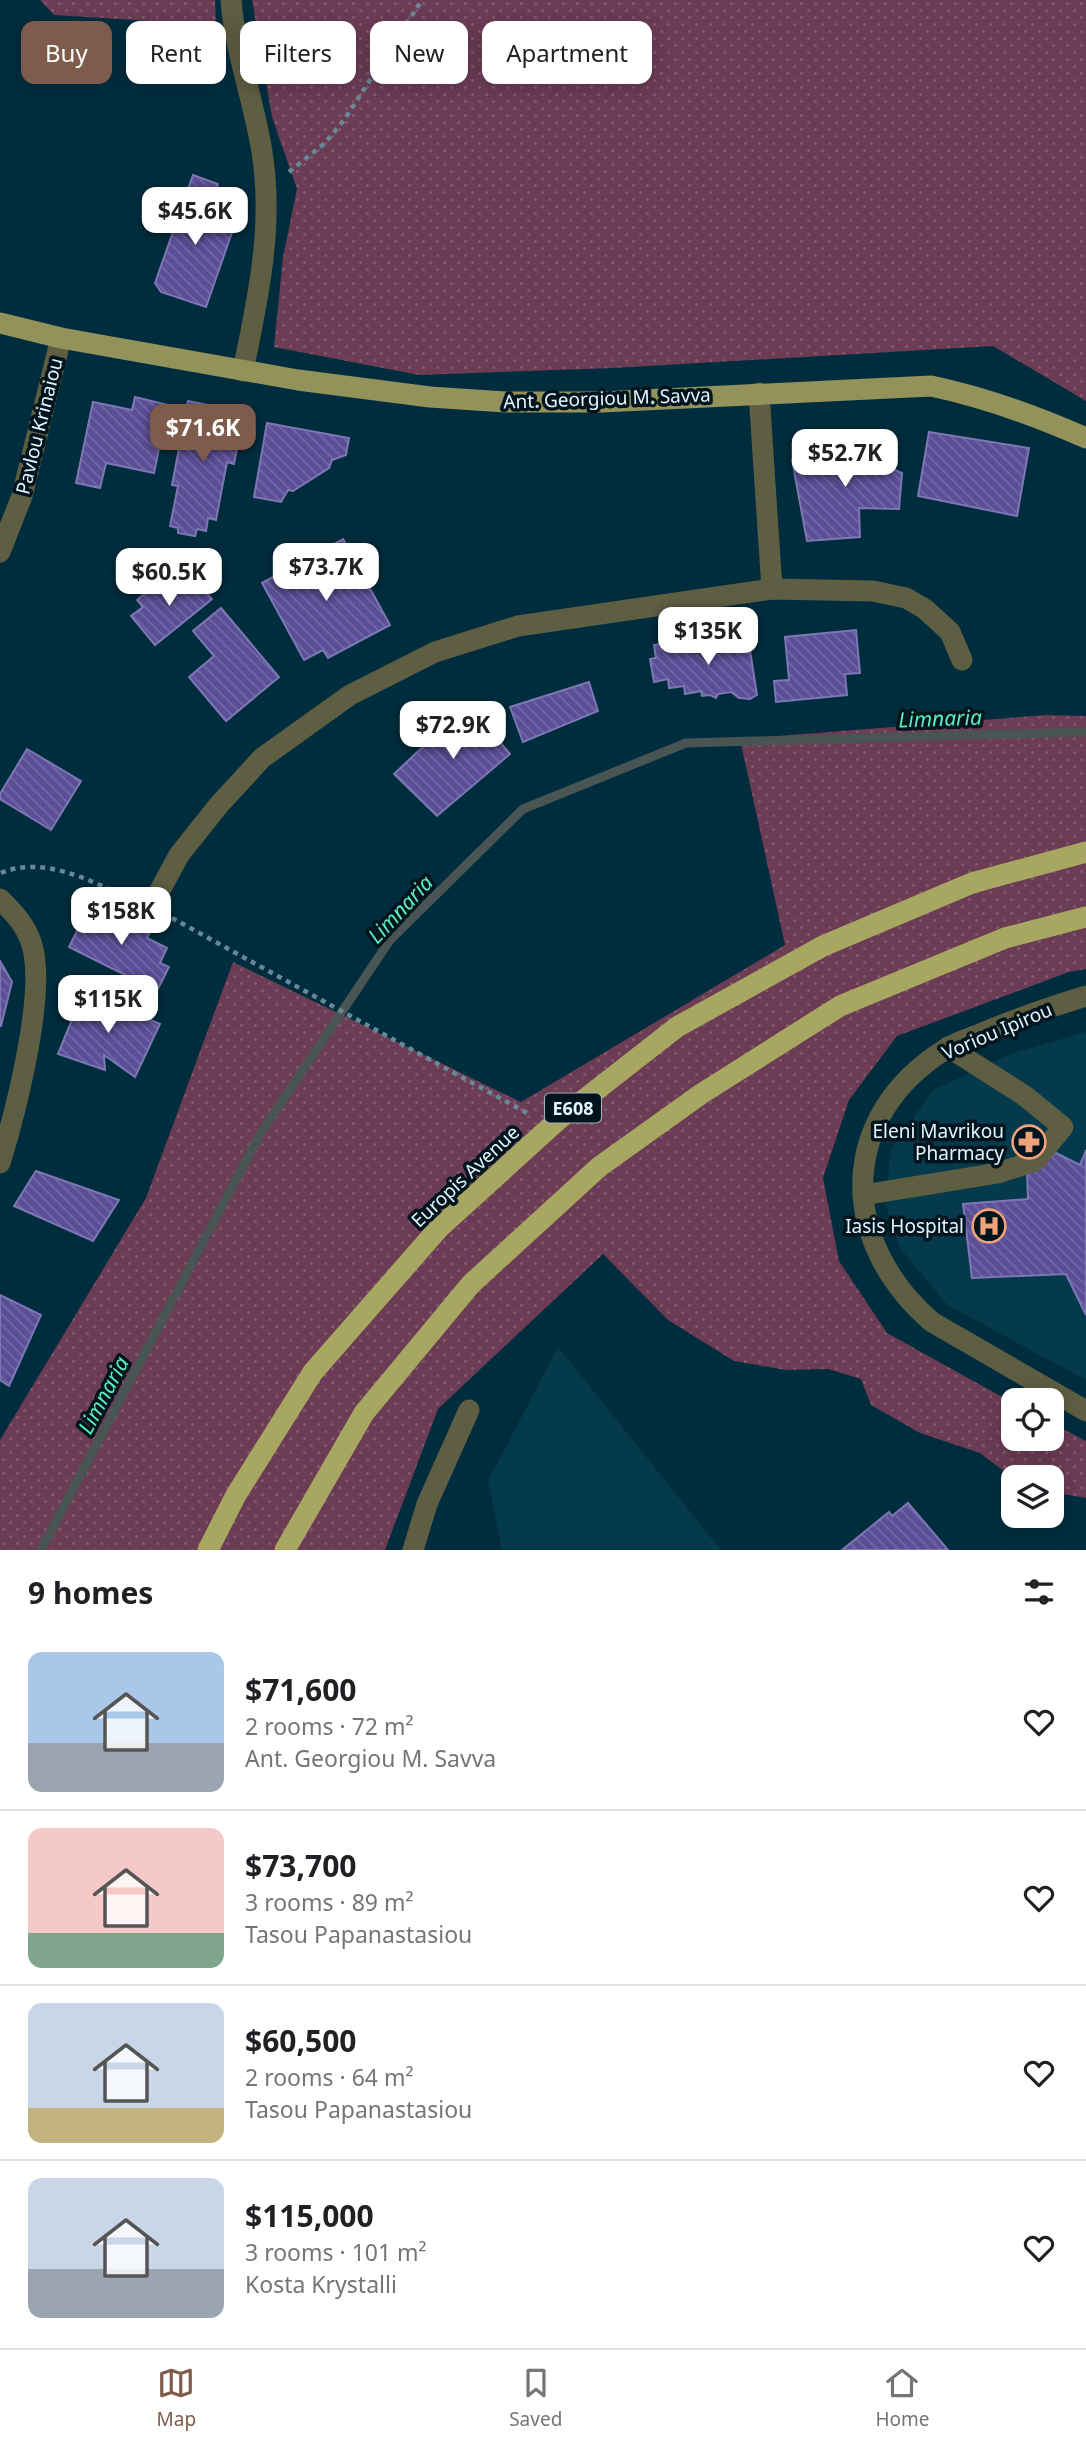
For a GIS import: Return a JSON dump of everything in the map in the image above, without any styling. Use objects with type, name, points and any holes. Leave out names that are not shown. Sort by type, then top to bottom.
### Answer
[{"type":"highway","name":"Europis Avenue","points":[[208,1550],[236,1495],[313,1372],[439,1228],[558,1120],[677,1027],[823,946],[972,883],[1086,852]]},
{"type":"highway","points":[[285,1550],[364,1413],[471,1284],[599,1167],[701,1094],[840,1006],[1005,938],[1086,917]]},
{"type":"main road","name":"Ant. Georgiou M. Savva","points":[[0,323],[61,338],[243,370],[430,397],[505,402],[602,402],[931,386],[966,393],[1017,410],[1086,439]]},
{"type":"street","points":[[231,0],[233,27],[262,152],[266,192],[266,237],[259,293],[243,370]]},
{"type":"street","name":"Pavlou Krinaiou","points":[[0,552],[22,496],[61,338]]},
{"type":"street","points":[[759,393],[772,589]]},
{"type":"street","points":[[151,907],[179,855],[218,806],[262,758],[350,695],[435,652],[518,626],[772,589],[873,592],[905,598],[925,609],[950,632],[962,660]]},
{"type":"street","points":[[0,899],[19,918],[32,943],[35,968],[32,1018],[22,1078],[0,1163]]},
{"type":"street","name":"Voriou Ipirou","points":[[1086,996],[1020,1017],[948,1047],[915,1070],[887,1104],[872,1134],[864,1169],[863,1195],[866,1222],[874,1249],[896,1286],[912,1305],[932,1322],[1086,1411]]},
{"type":"street","points":[[863,1195],[998,1173],[1035,1161],[1063,1127],[1025,1096],[948,1047]]},
{"type":"street","points":[[413,1550],[427,1504],[470,1410]]},
{"type":"path","points":[[266,192],[331,135],[344,120],[422,0]]},
{"type":"path","points":[[0,873],[26,867],[75,874],[151,907],[499,1097]]},
{"type":"shaded area","points":[[40,0],[215,0],[216,21],[151,21],[54,15]]},
{"type":"shaded area","points":[[252,0],[1086,0],[1086,401],[993,346],[614,368],[419,375],[274,347],[283,257],[297,189],[272,117],[266,84],[356,84],[356,21],[256,21]]},
{"type":"shaded area","points":[[1046,715],[1086,716],[1086,969],[1069,972],[897,1036],[849,1100],[823,1178],[839,1261],[887,1333],[1001,1396],[1001,1451],[1064,1451],[1064,1429],[1086,1441],[1086,1498],[1064,1494],[1064,1465],[1001,1465],[1001,1469],[980,1453],[920,1433],[871,1405],[861,1379],[828,1369],[786,1370],[734,1361],[668,1320],[603,1254],[438,1409],[385,1550],[0,1550],[0,1440],[146,1198],[233,962],[521,1102],[785,945],[740,739]]},
{"type":"shaded area","name":"Iasis Hospital","points":[[1086,1032],[1086,1380],[947,1305],[900,1248],[885,1204],[891,1149],[933,1090],[1013,1053]]},
{"type":"shaded area","points":[[558,1347],[721,1550],[502,1550],[488,1481]]},
{"type":"building","points":[[193,175],[218,184],[208,212],[236,221],[206,307],[161,292],[155,283]]},
{"type":"building","points":[[135,397],[168,405],[154,473],[106,463],[100,488],[76,483],[93,402],[132,410]]},
{"type":"building","points":[[188,401],[244,412],[234,464],[227,462],[216,520],[208,518],[206,531],[197,529],[195,536],[178,533],[178,528],[170,526],[178,486],[172,485]]},
{"type":"building","points":[[267,423],[349,438],[346,455],[332,460],[329,468],[293,491],[288,490],[281,502],[254,497]]},
{"type":"building","points":[[929,432],[1029,448],[1017,516],[918,496]]},
{"type":"building","points":[[884,437],[885,466],[902,473],[899,509],[859,508],[860,537],[807,541],[792,460]]},
{"type":"building","points":[[343,539],[390,625],[328,658],[323,650],[304,660],[262,583]]},
{"type":"building","points":[[191,574],[212,599],[155,645],[131,616],[143,607],[137,600],[158,582],[167,593]]},
{"type":"building","points":[[221,608],[279,677],[226,721],[189,677],[214,656],[193,631]]},
{"type":"building","points":[[856,630],[860,673],[845,674],[847,695],[776,702],[774,681],[789,680],[785,637]]},
{"type":"building","points":[[747,631],[757,695],[750,699],[739,698],[731,692],[718,694],[716,698],[710,695],[702,696],[701,691],[685,694],[684,686],[669,688],[668,679],[654,682],[650,659],[656,658],[654,645],[682,640],[683,648],[717,644],[716,635]]},
{"type":"building","points":[[589,682],[598,711],[523,742],[510,707]]},
{"type":"building","points":[[468,704],[510,754],[437,816],[394,774]]},
{"type":"building","points":[[27,749],[81,781],[51,830],[0,799],[0,794]]},
{"type":"building","points":[[91,903],[150,932],[147,938],[167,948],[160,963],[169,967],[157,991],[69,947]]},
{"type":"building","points":[[0,961],[12,982],[1,1026],[0,1026]]},
{"type":"building","points":[[84,990],[160,1024],[135,1077],[104,1055],[105,1070],[58,1054]]},
{"type":"building","points":[[1086,1150],[1086,1315],[1066,1274],[972,1278],[963,1204],[1028,1199],[1027,1173],[1056,1153],[1080,1165]]},
{"type":"building","points":[[36,1171],[119,1200],[93,1241],[14,1206]]},
{"type":"building","points":[[0,1295],[41,1315],[9,1386],[0,1380]]},
{"type":"building","points":[[908,1503],[948,1550],[842,1550],[889,1512],[892,1516]]},
{"type":"waterway","name":"Limnaria","points":[[41,1550],[260,1134],[390,940],[523,809],[686,743],[1086,732]]},
{"type":"place","name":"Eleni Mavrikou Pharmacy","points":[[1029,1142]]},
{"type":"place","name":"Iasis Hospital","points":[[989,1226]]}]
